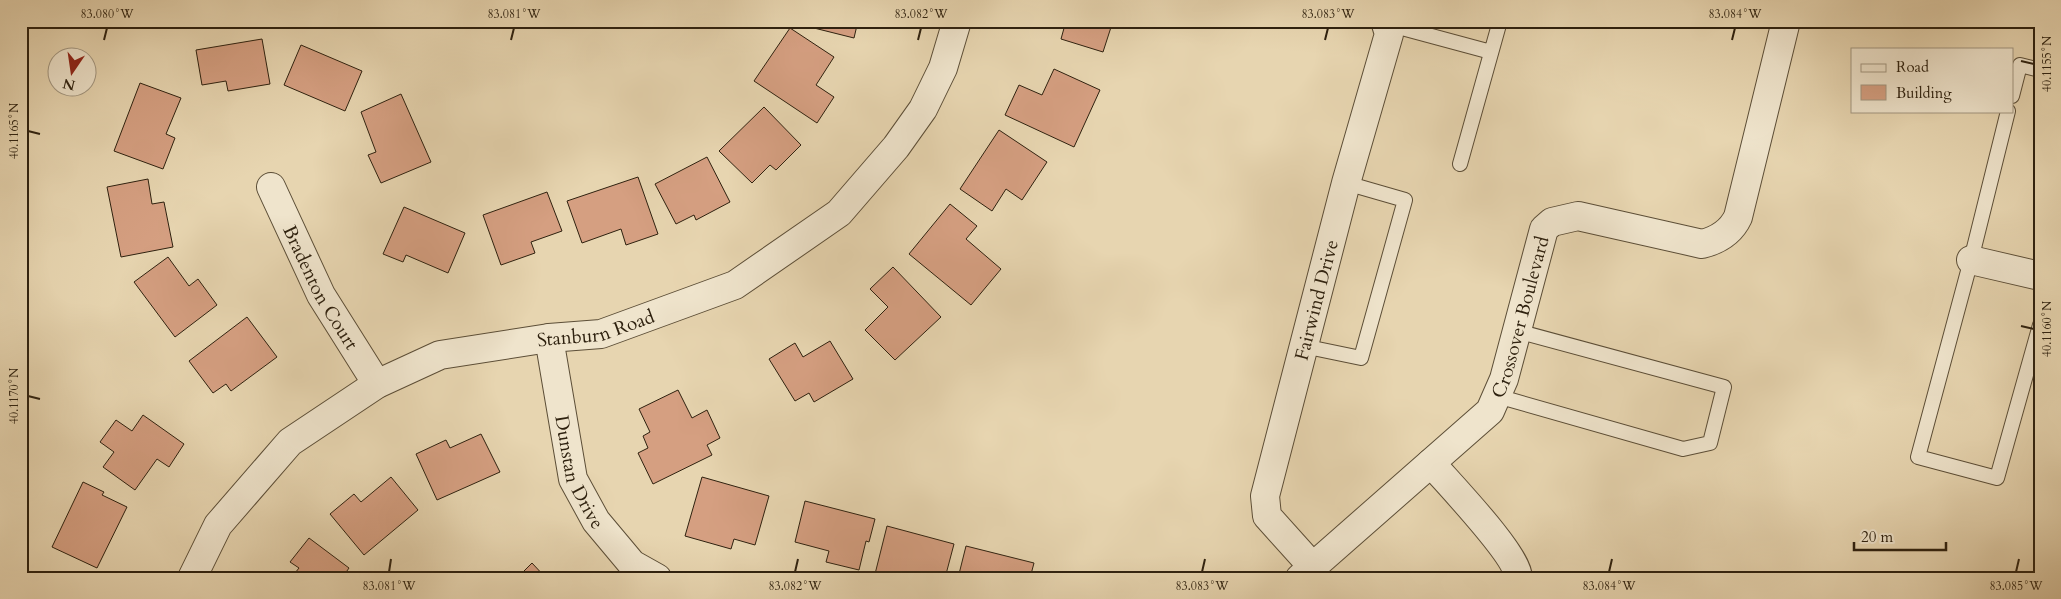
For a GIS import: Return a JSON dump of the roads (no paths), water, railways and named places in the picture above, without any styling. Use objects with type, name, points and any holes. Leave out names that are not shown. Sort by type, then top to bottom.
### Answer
[{"type":"street","name":"Stanburn Road","points":[[192,578],[218,525],[290,442],[377,384],[440,355],[549,338],[601,334],[735,285],[839,213],[896,147],[923,109],[943,68],[957,21]]},
{"type":"street","name":"Crossover Boulevard","points":[[1306,572],[1490,411],[1504,379],[1544,229],[1552,222],[1578,216],[1702,244],[1716,240],[1734,226],[1738,217],[1786,21]]},
{"type":"street","name":"Fairwind Drive","points":[[1306,572],[1267,516],[1264,496],[1346,183],[1389,34],[1386,22]]},
{"type":"street","name":"Bradenton Court","points":[[271,187],[321,295],[377,384]]},
{"type":"street","points":[[1971,260],[2040,276]]},
{"type":"street","name":"Dunstan Drive","points":[[549,338],[573,480],[596,521],[632,564],[657,578]]},
{"type":"street","points":[[1431,464],[1501,544],[1519,571],[1518,578]]},
{"type":"lane","points":[[1460,164],[1500,21]]},
{"type":"lane","points":[[1386,22],[1492,52]]},
{"type":"lane","points":[[2014,88],[2020,65],[2040,70]]},
{"type":"lane","points":[[2008,112],[1971,260],[1918,457],[1997,478],[2040,325]]},
{"type":"lane","points":[[1303,346],[1361,358],[1405,200],[1346,183]]},
{"type":"lane","points":[[1497,396],[1683,449],[1710,443],[1724,387],[1517,331]]}]
